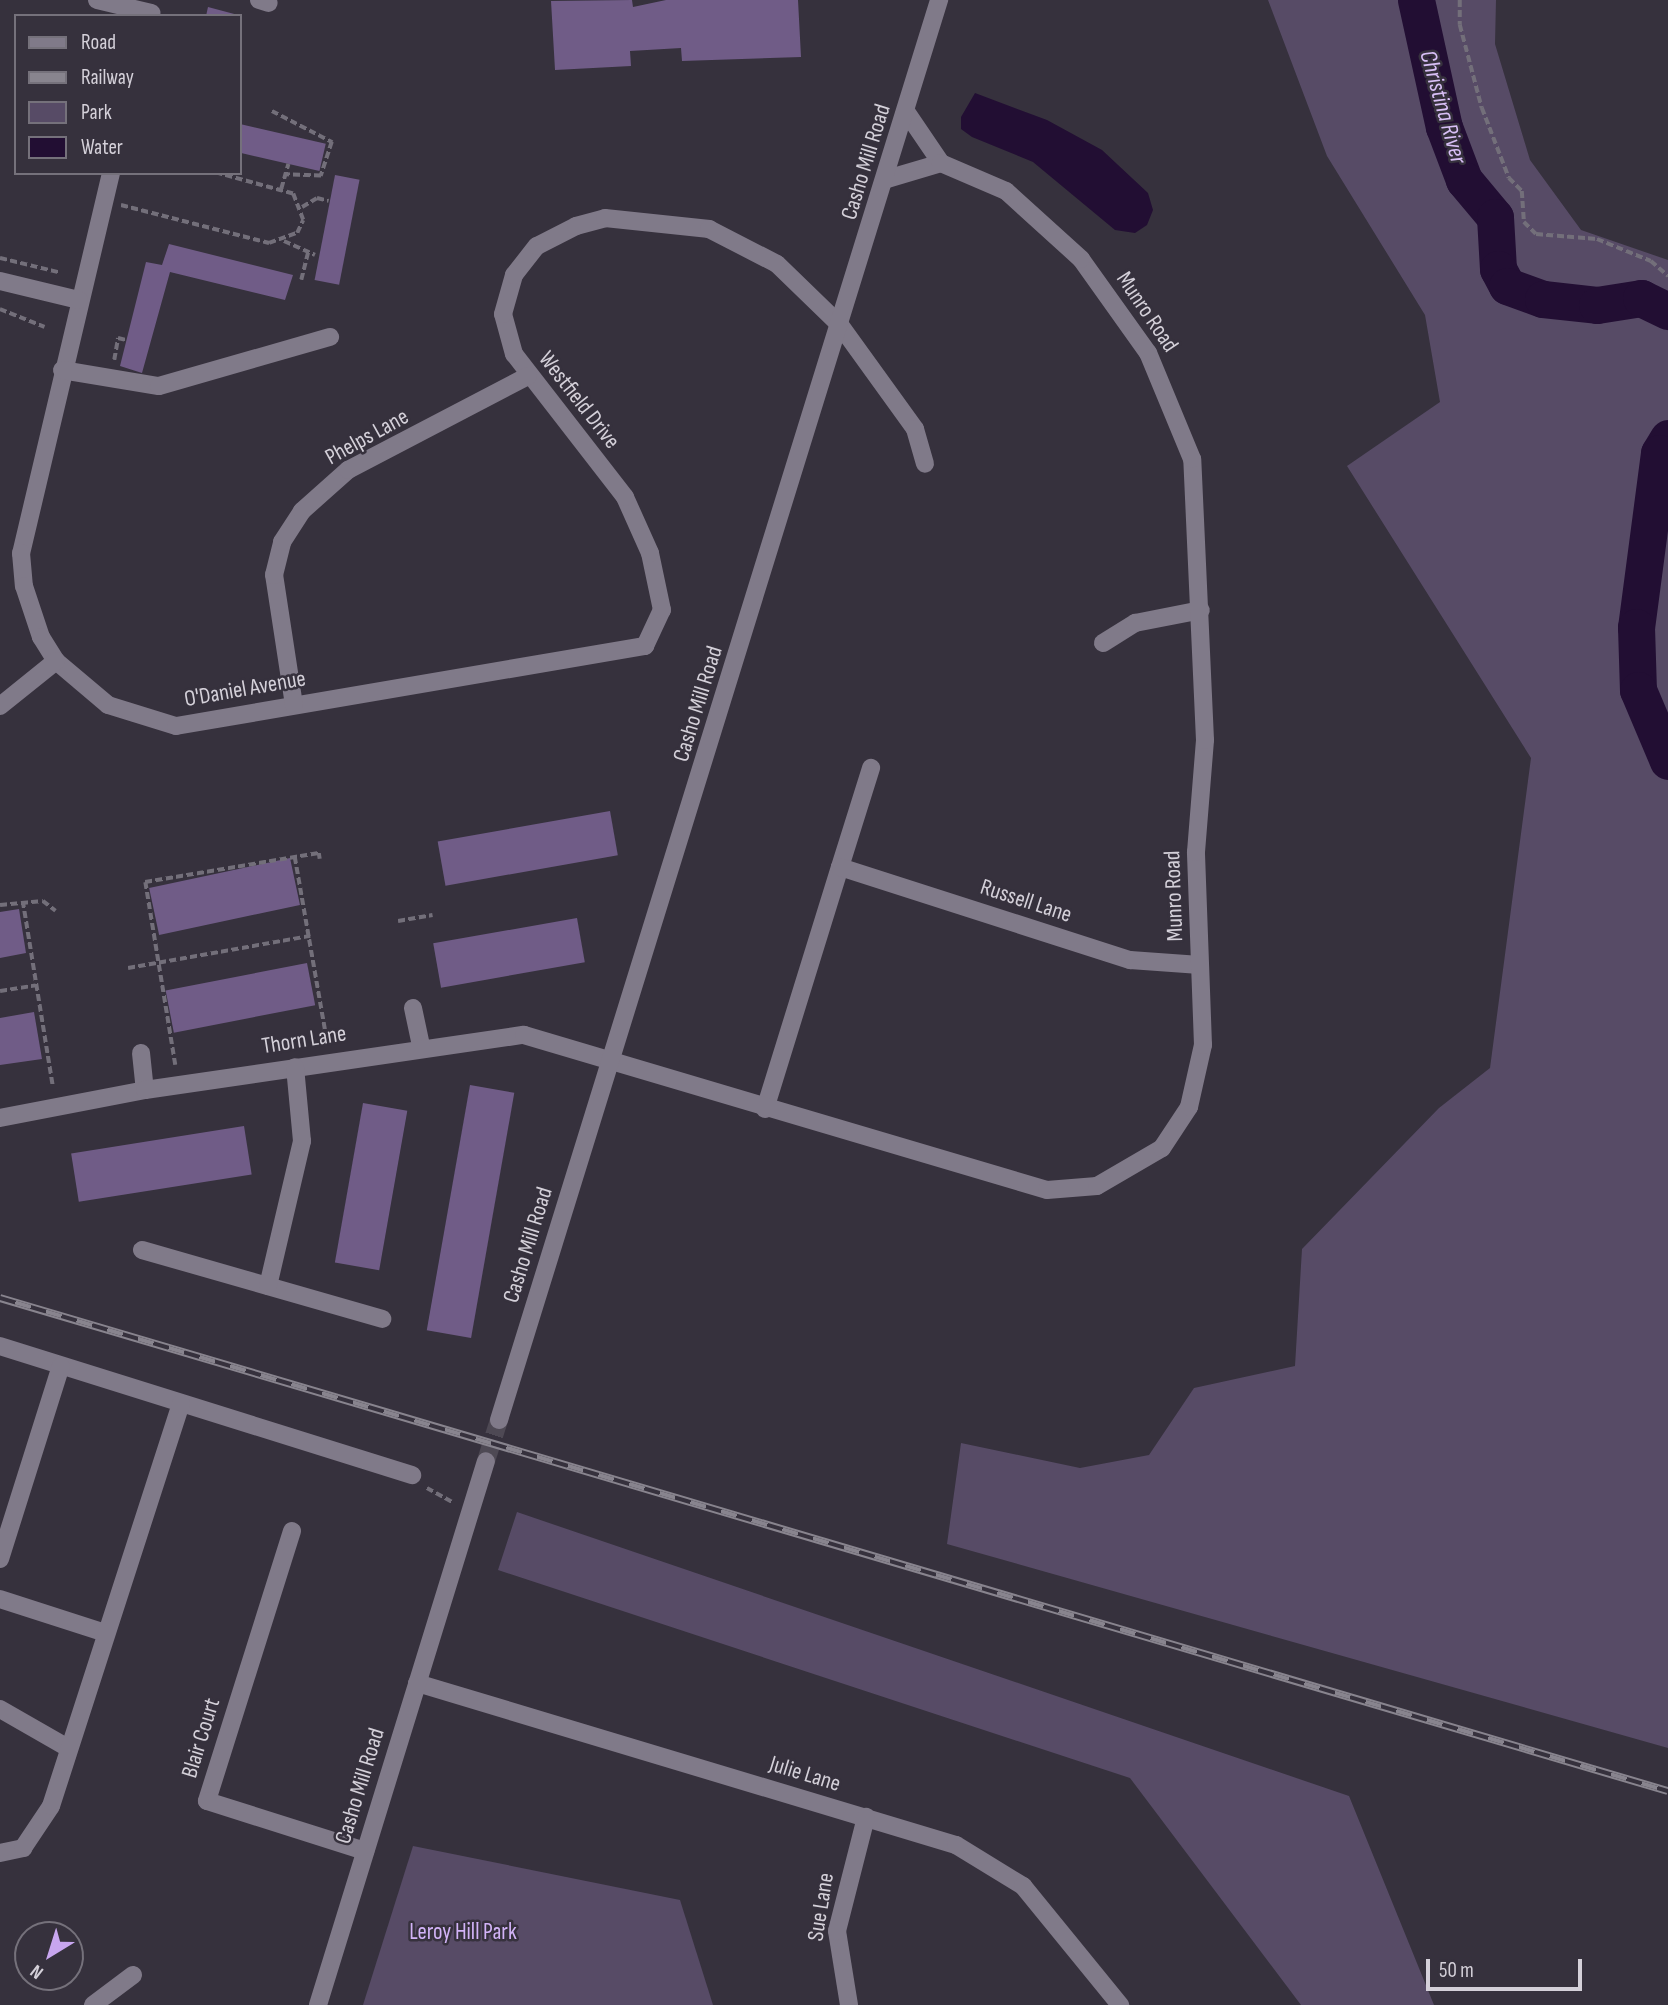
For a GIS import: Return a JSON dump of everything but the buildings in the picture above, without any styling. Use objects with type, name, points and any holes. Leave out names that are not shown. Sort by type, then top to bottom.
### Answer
[{"type":"street","points":[[97,0],[152,10]]},
{"type":"street","name":"Casho Mill Road","points":[[499,1420],[613,1063],[907,113],[939,0]]},
{"type":"street","points":[[887,178],[941,163],[907,113]]},
{"type":"street","name":"Munro Road","points":[[613,1063],[1017,1185],[1047,1191],[1097,1186],[1142,1165],[1189,1107],[1203,1045],[1200,965],[1201,611],[1192,459],[1148,353],[1081,259],[1034,211],[979,176],[941,163]]},
{"type":"street","name":"O'Daniel Avenue","points":[[110,175],[61,370],[21,553],[32,613],[56,661],[107,705],[176,726],[616,655],[645,646],[659,628]]},
{"type":"street","name":"Westfield Drive","points":[[659,628],[662,610],[650,553],[625,497],[528,376],[514,354],[503,314],[514,275],[558,231],[605,218],[731,238],[776,264],[840,325],[915,429],[925,464]]},
{"type":"street","points":[[0,281],[79,300]]},
{"type":"street","points":[[61,370],[159,386],[330,337]]},
{"type":"street","name":"Phelps Lane","points":[[294,705],[274,575],[282,542],[302,511],[348,470],[528,376]]},
{"type":"street","points":[[1103,643],[1135,622],[1201,611]]},
{"type":"street","points":[[0,706],[56,661]]},
{"type":"street","points":[[765,1109],[871,768]]},
{"type":"street","name":"Russell Lane","points":[[840,867],[1130,960],[1200,965]]},
{"type":"street","points":[[413,1008],[421,1047]]},
{"type":"street","name":"Thorn Lane","points":[[0,1118],[145,1090],[421,1047],[524,1035],[613,1063]]},
{"type":"street","points":[[141,1052],[145,1090]]},
{"type":"street","points":[[268,1286],[302,1141],[295,1067]]},
{"type":"street","points":[[142,1250],[383,1319]]},
{"type":"street","points":[[0,1346],[412,1475]]},
{"type":"street","points":[[0,1559],[61,1366]]},
{"type":"street","points":[[0,1853],[23,1848],[43,1826],[181,1403]]},
{"type":"street","name":"Casho Mill Road","points":[[318,2005],[486,1461]]},
{"type":"street","name":"Blair Court","points":[[292,1531],[207,1801],[365,1851]]},
{"type":"street","points":[[0,1600],[105,1633]]},
{"type":"street","name":"Julie Lane","points":[[417,1683],[956,1845],[1002,1870],[1042,1905],[1120,2005]]},
{"type":"street","points":[[0,1709],[68,1748]]},
{"type":"street","name":"Sue Lane","points":[[849,2005],[837,1931],[866,1817]]},
{"type":"street","points":[[93,2005],[133,1975]]},
{"type":"path","points":[[1460,0],[1460,25],[1482,108],[1509,178],[1522,191],[1524,222],[1536,234],[1597,239],[1651,261],[1668,276]]},
{"type":"path","points":[[272,111],[332,142],[321,176],[285,175]]},
{"type":"path","points":[[281,189],[288,164]]},
{"type":"path","points":[[223,175],[281,189],[301,207]]},
{"type":"path","points":[[301,207],[317,198],[328,201]]},
{"type":"path","points":[[104,201],[269,243],[284,241],[297,233],[301,207]]},
{"type":"path","points":[[284,241],[315,255]]},
{"type":"path","points":[[301,280],[308,252]]},
{"type":"path","points":[[0,258],[58,272]]},
{"type":"path","points":[[0,309],[45,327]]},
{"type":"path","points":[[111,372],[118,338],[126,340]]},
{"type":"path","points":[[175,1065],[145,883],[318,853],[320,859]]},
{"type":"path","points":[[295,857],[327,1040]]},
{"type":"path","points":[[23,901],[53,1086]]},
{"type":"path","points":[[0,905],[43,901],[56,911]]},
{"type":"path","points":[[398,921],[432,915]]},
{"type":"path","points":[[128,968],[310,936]]},
{"type":"path","points":[[0,991],[36,985]]},
{"type":"path","points":[[412,1475],[451,1498]]},
{"type":"green space","points":[[1268,0],[1496,0],[1495,44],[1530,160],[1581,230],[1668,260],[1668,1748],[947,1544],[961,1443],[1080,1468],[1149,1455],[1194,1388],[1295,1366],[1302,1249],[1439,1108],[1490,1068],[1531,758],[1347,466],[1440,402],[1425,315],[1327,156]]},
{"type":"green space","points":[[517,1512],[1349,1796],[1434,2005],[1301,2005],[1130,1778],[498,1570]]},
{"type":"green space","name":"Leroy Hill Park","points":[[413,1846],[680,1900],[713,2005],[363,2005]]},
{"type":"water","points":[[975,93],[1047,120],[1102,150],[1148,193],[1153,210],[1147,225],[1135,233],[1115,230],[1033,162],[972,137],[961,129],[961,117]]},
{"type":"waterway","name":"Christina River","points":[[1416,0],[1444,127],[1464,180],[1495,217],[1498,269],[1507,286],[1543,299],[1597,305],[1641,298],[1668,311]]},
{"type":"waterway","name":"Christina River","points":[[1668,438],[1659,453],[1636,627],[1638,690],[1668,761]]},
{"type":"tunnel","points":[[486,1461],[499,1420]]},
{"type":"railway","points":[[0,1298],[1668,1791]]}]
